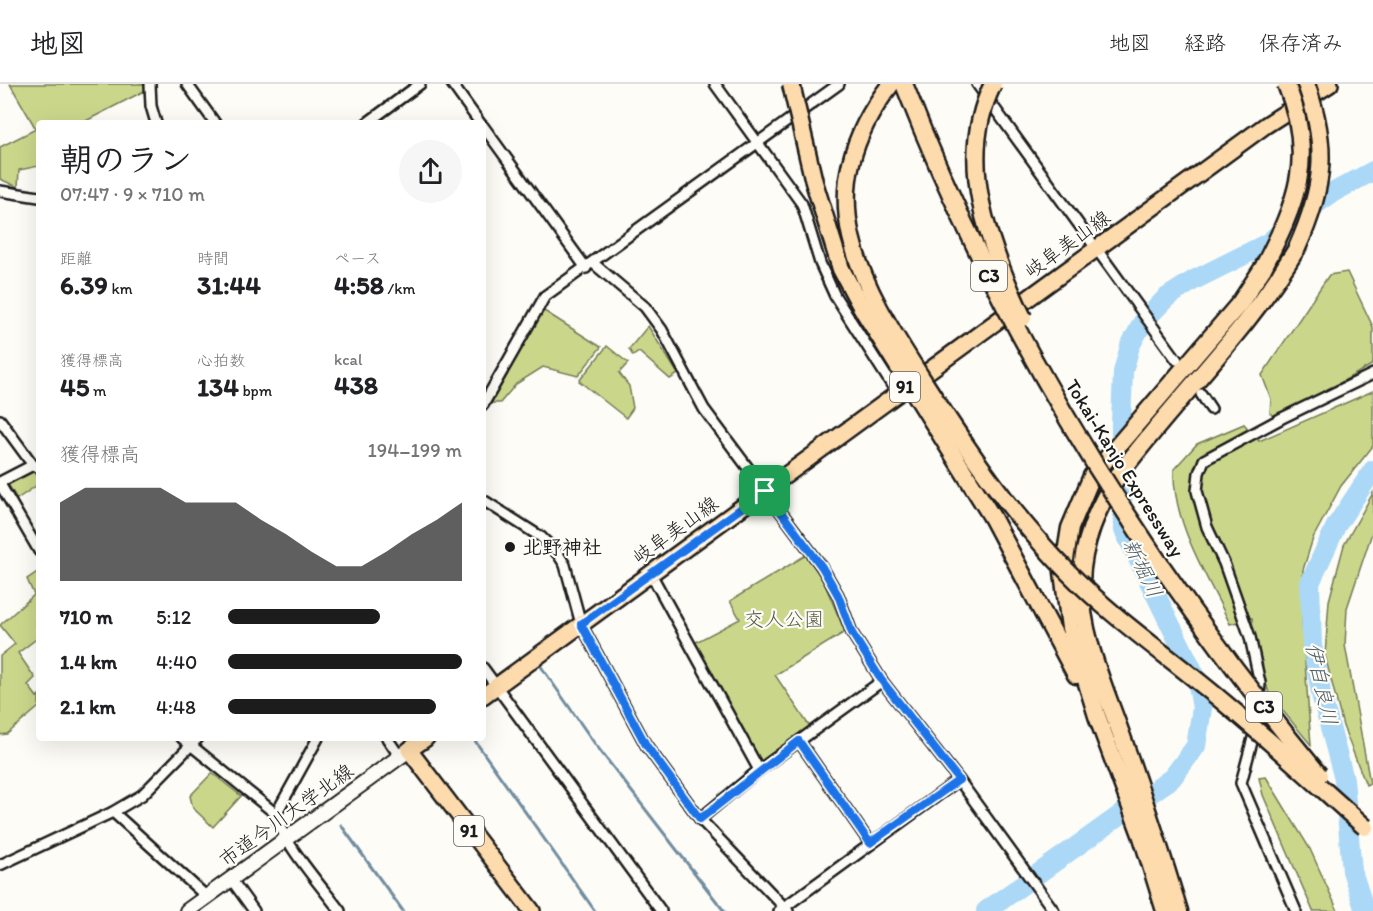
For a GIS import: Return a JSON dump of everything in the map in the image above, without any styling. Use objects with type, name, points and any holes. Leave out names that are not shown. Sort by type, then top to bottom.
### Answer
[{"type":"highway","points":[[791,84],[814,182],[841,269],[869,320],[992,517],[1129,779]]},
{"type":"highway","points":[[891,84],[862,128],[850,162],[846,192],[850,238],[862,275],[880,314],[910,361],[978,465],[1035,538],[1070,574],[1106,607],[1228,706],[1369,831]]},
{"type":"highway","name":"Tokai-Kanjo Expressway","points":[[904,84],[927,144],[1001,300],[1092,459],[1150,550],[1210,636],[1309,763],[1369,831]]},
{"type":"highway","points":[[993,84],[986,99],[978,134],[976,168],[990,244],[1040,355],[1092,459]]},
{"type":"highway","points":[[1097,716],[1070,628],[1063,572],[1071,528],[1092,476],[1240,303],[1263,268],[1292,211],[1302,163],[1297,117],[1286,84]]},
{"type":"highway","points":[[1179,911],[1129,779],[1084,620],[1081,581],[1087,544],[1098,510],[1116,479],[1164,418],[1254,313],[1297,248],[1313,211],[1321,159],[1315,110],[1306,84]]},
{"type":"highway","points":[[1149,835],[1165,911]]},
{"type":"main road","name":"岐阜美山線","points":[[486,694],[1266,124],[1330,84]]},
{"type":"main road","points":[[404,753],[422,741]]},
{"type":"main road","name":"91","points":[[404,753],[532,911]]},
{"type":"street","points":[[150,84],[155,120]]},
{"type":"street","points":[[187,84],[213,120]]},
{"type":"street","points":[[371,120],[420,84]]},
{"type":"street","points":[[452,84],[478,120]]},
{"type":"street","points":[[715,84],[802,204],[820,263],[835,296],[897,393]]},
{"type":"street","points":[[486,400],[545,296],[839,84]]},
{"type":"street","points":[[977,84],[1177,360]]},
{"type":"street","points":[[486,130],[590,265],[645,307],[662,330],[704,409],[822,567],[838,595],[852,633],[882,681],[959,780],[1054,911]]},
{"type":"street","points":[[0,191],[36,196]]},
{"type":"street","points":[[1296,911],[1240,783],[1257,723],[1260,683],[1246,627],[1224,563],[1207,527],[1197,491],[1199,473],[1204,460],[1282,418],[1373,374]]},
{"type":"street","points":[[1201,394],[1210,409]]},
{"type":"street","points":[[0,420],[36,466],[0,483],[36,546]]},
{"type":"street","points":[[486,502],[541,537],[558,554],[565,566],[581,624],[646,745],[700,819],[784,909],[870,843],[959,780]]},
{"type":"street","points":[[651,574],[759,770]]},
{"type":"street","points":[[486,672],[661,911]]},
{"type":"street","points":[[700,819],[759,770],[882,681]]},
{"type":"street","points":[[185,741],[276,814]]},
{"type":"street","points":[[0,864],[113,812],[142,795],[195,741]]},
{"type":"street","points":[[316,741],[276,814],[278,825],[286,838],[340,911]]},
{"type":"street","points":[[390,741],[404,753]]},
{"type":"street","points":[[799,741],[870,843]]},
{"type":"street","name":"市道今川大学北線","points":[[187,911],[404,753]]},
{"type":"street","points":[[113,812],[207,897]]},
{"type":"street","points":[[231,879],[254,911]]},
{"type":"green space","points":[[10,84],[145,84],[146,90],[88,120],[36,120],[36,129]]},
{"type":"green space","points":[[36,129],[36,167],[19,170],[18,187],[0,179],[0,147]]},
{"type":"green space","points":[[1347,272],[1373,327],[1373,364],[1277,419],[1270,413],[1271,399],[1262,375],[1329,275]]},
{"type":"green space","points":[[541,309],[601,347],[578,376],[543,367],[516,384],[500,403],[491,403]]},
{"type":"green space","points":[[648,326],[678,374],[670,379],[639,352],[633,356],[629,349]]},
{"type":"green space","points":[[607,346],[628,363],[619,373],[629,386],[633,408],[626,418],[579,381]]},
{"type":"green space","points":[[1373,391],[1373,446],[1341,486],[1313,538],[1303,570],[1302,621],[1311,745],[1269,694],[1254,637],[1252,618],[1230,624],[1202,569],[1179,509],[1174,469],[1197,444],[1244,424],[1259,441]]},
{"type":"green space","points":[[36,469],[36,486],[17,499],[8,484]]},
{"type":"green space","points":[[1373,493],[1373,530],[1347,608],[1345,645],[1370,783],[1366,785],[1343,726],[1325,656],[1329,601],[1344,545]]},
{"type":"green space","name":"交人公園","points":[[806,555],[823,580],[845,632],[775,675],[810,727],[760,763],[694,643],[740,619],[730,601]]},
{"type":"green space","points":[[36,573],[36,639],[18,653],[35,678],[28,685],[36,696],[36,710],[7,734],[0,735],[0,656],[15,644],[0,625],[34,595],[27,579]]},
{"type":"green space","points":[[212,773],[241,796],[213,827],[193,808],[190,796]]},
{"type":"green space","points":[[1266,777],[1310,849],[1338,911],[1313,911],[1263,795],[1259,778]]},
{"type":"waterway","name":"新堀川","points":[[986,911],[1172,778],[1196,746],[1202,708],[1197,679],[1124,530],[1121,489],[1121,423],[1123,372],[1130,346],[1143,322],[1166,298],[1194,280],[1268,243],[1299,216],[1332,193],[1373,171]]},
{"type":"waterway","name":"伊自良川","points":[[1365,911],[1352,871],[1344,779],[1322,698],[1312,645],[1310,583],[1336,526],[1373,470]]},
{"type":"waterway","points":[[540,665],[595,744],[724,911]]},
{"type":"waterway","points":[[475,741],[595,911]]},
{"type":"waterway","points":[[341,825],[403,911]]},
{"type":"place","name":"北野神社","points":[[510,547]]},
{"type":"route","points":[[765,491],[822,567],[838,595],[852,633],[882,681],[959,780],[870,843],[799,741],[787,752],[759,770],[700,819],[646,745],[614,681],[581,624],[765,491]]}]
